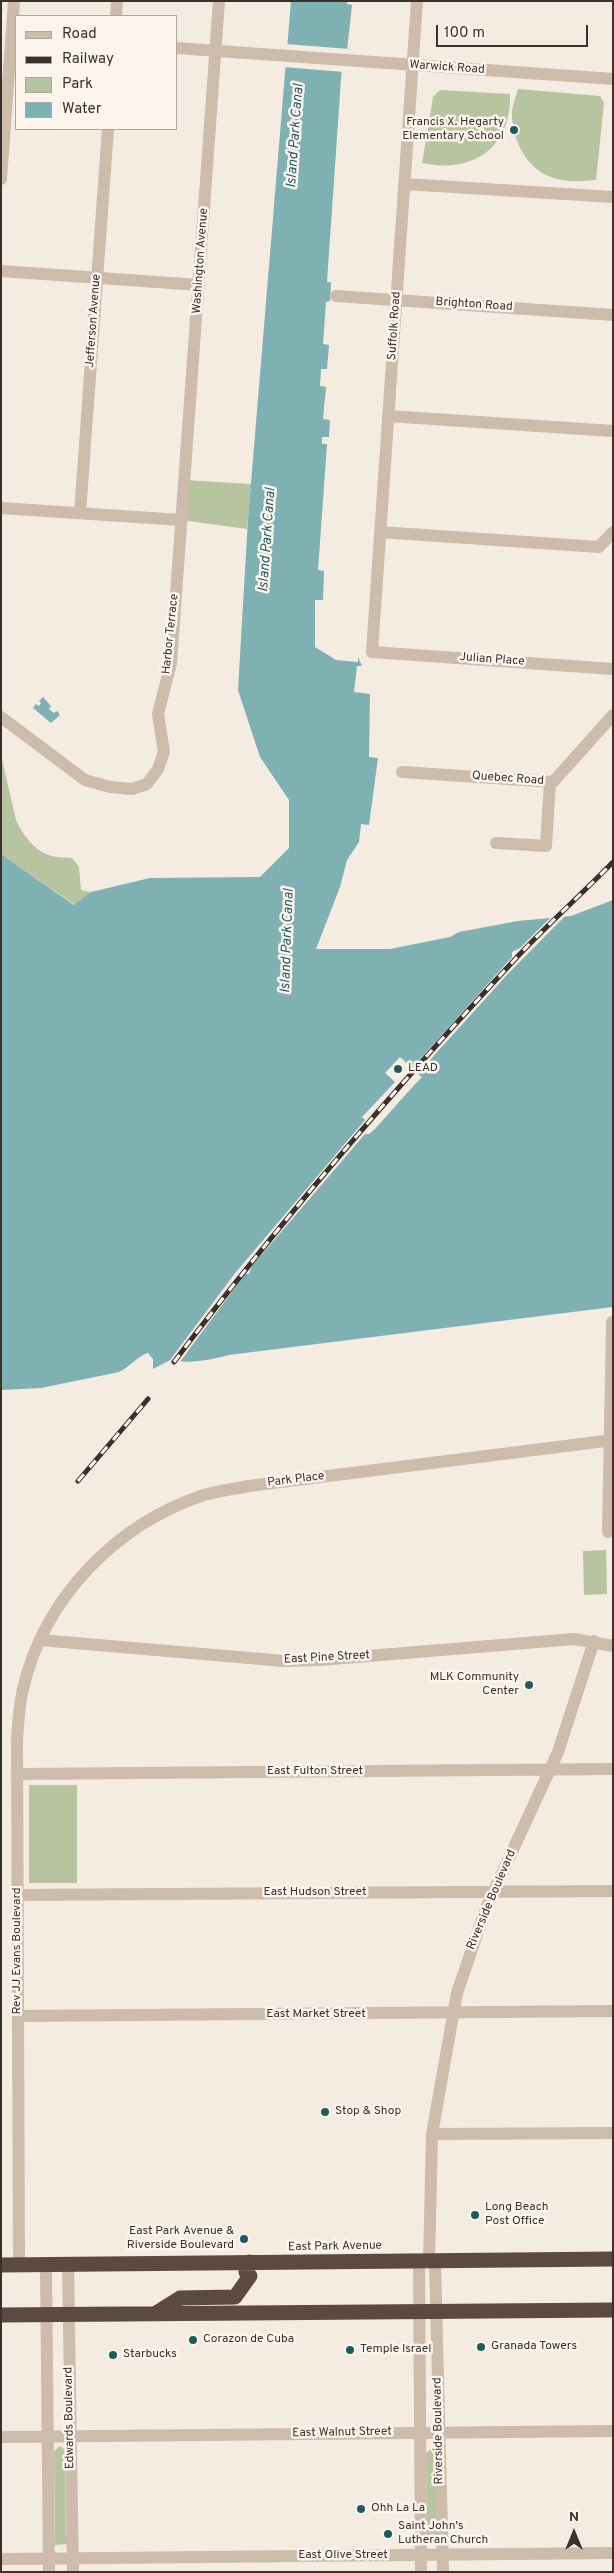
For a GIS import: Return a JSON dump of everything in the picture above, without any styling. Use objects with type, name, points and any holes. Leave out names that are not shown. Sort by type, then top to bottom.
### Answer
[{"type":"highway","name":"East Park Avenue","points":[[1,2265],[613,2259]]},
{"type":"highway","points":[[156,2313],[180,2298],[235,2297],[250,2276],[246,2272],[248,2262]]},
{"type":"highway","points":[[1,2315],[613,2310]]},
{"type":"street","points":[[1,179],[14,1]]},
{"type":"street","points":[[116,15],[117,1]]},
{"type":"street","name":"Washington Avenue","points":[[181,520],[219,1]]},
{"type":"street","name":"Suffolk Road","points":[[372,652],[417,1]]},
{"type":"street","name":"Warwick Road","points":[[178,48],[613,79]]},
{"type":"street","name":"Jefferson Avenue","points":[[80,513],[108,130]]},
{"type":"street","points":[[405,184],[613,197]]},
{"type":"street","points":[[1,270],[199,285]]},
{"type":"street","name":"Brighton Road","points":[[336,296],[613,315]]},
{"type":"street","points":[[388,416],[613,431]]},
{"type":"street","points":[[2,509],[181,520]]},
{"type":"street","name":"Harbor Terrace","points":[[1,717],[85,780],[110,787],[132,789],[147,784],[158,769],[164,752],[158,714],[171,663],[181,520]]},
{"type":"street","points":[[380,532],[599,547],[613,532]]},
{"type":"street","name":"Julian Place","points":[[372,652],[613,669]]},
{"type":"street","name":"Quebec Road","points":[[402,772],[554,782],[613,715]]},
{"type":"street","points":[[496,843],[546,846],[550,782]]},
{"type":"street","points":[[608,1532],[612,1322]]},
{"type":"street","name":"Park Place","points":[[40,1640],[56,1610],[75,1584],[109,1549],[166,1510],[206,1495],[248,1486],[611,1441]]},
{"type":"street","name":"East Pine Street","points":[[40,1640],[284,1660],[320,1660],[574,1639],[594,1641],[613,1646]]},
{"type":"street","name":"Rev JJ Evans Boulevard","points":[[19,2264],[17,1774],[20,1701],[40,1640]]},
{"type":"street","name":"Riverside Boulevard","points":[[421,2572],[419,2311],[428,2261],[432,2134],[439,2086],[469,1954],[493,1892],[549,1771],[573,1708],[594,1641]]},
{"type":"street","name":"East Fulton Street","points":[[17,1774],[613,1770]]},
{"type":"street","name":"East Hudson Street","points":[[18,1895],[613,1891]]},
{"type":"street","name":"East Market Street","points":[[18,2016],[454,2014],[613,2011]]},
{"type":"street","points":[[432,2134],[613,2133]]},
{"type":"street","name":"Riverside Boulevard","points":[[428,2261],[437,2311],[443,2572]]},
{"type":"street","name":"Edwards Boulevard","points":[[57,2264],[68,2314],[73,2572]]},
{"type":"street","name":"Edwards Boulevard","points":[[50,2572],[46,2314],[57,2264]]},
{"type":"street","name":"East Walnut Street","points":[[1,2437],[613,2431]]},
{"type":"street","name":"East Olive Street","points":[[1,2559],[613,2553]]},
{"type":"green space","points":[[518,89],[600,96],[604,103],[596,180],[559,180],[544,174],[528,160],[517,142],[512,121],[512,108]]},
{"type":"green space","points":[[440,90],[510,94],[509,113],[504,129],[486,153],[472,160],[457,164],[422,163],[433,97]]},
{"type":"green space","points":[[184,480],[251,484],[247,529],[181,520]]},
{"type":"green space","points":[[1,755],[16,820],[26,837],[40,851],[54,857],[72,858],[79,867],[81,890],[91,892],[75,905],[1,854]]},
{"type":"green space","points":[[606,1550],[607,1594],[584,1595],[583,1551]]},
{"type":"green space","points":[[29,1785],[77,1785],[77,1883],[29,1883]]},
{"type":"green space","points":[[60,2446],[65,2450],[66,2536],[70,2544],[52,2545],[55,2537],[54,2451]]},
{"type":"green space","points":[[432,2448],[435,2449],[438,2537],[432,2541],[427,2537],[426,2453]]},
{"type":"water","name":"Island Park Canal","points":[[291,1],[347,1],[347,4],[352,5],[347,50],[343,50],[327,282],[331,282],[330,301],[326,302],[323,344],[329,345],[327,369],[321,369],[320,386],[326,387],[323,419],[330,420],[329,437],[322,437],[322,444],[327,444],[318,570],[324,571],[323,600],[315,600],[315,647],[336,660],[358,662],[358,657],[362,666],[357,666],[354,692],[370,694],[369,757],[378,758],[369,825],[361,824],[359,842],[347,860],[340,887],[316,949],[390,949],[450,937],[459,932],[518,921],[571,916],[613,900],[613,1307],[229,1355],[200,1361],[170,1360],[153,1369],[153,1359],[148,1353],[119,1372],[41,1388],[1,1390],[1,854],[74,905],[91,892],[150,878],[260,877],[289,848],[289,800],[260,757],[238,690],[248,519]]},
{"type":"water","points":[[43,697],[51,706],[49,709],[54,713],[57,711],[60,715],[51,723],[33,708],[36,704],[39,706],[41,703],[39,701]]},
{"type":"pier","points":[[285,44],[350,49],[346,52],[344,72],[283,67]]},
{"type":"pier","points":[[567,914],[506,976],[438,1051],[418,1074],[422,1077],[375,1129],[369,1134],[365,1134],[252,1266],[249,1274],[245,1274],[180,1362],[170,1360],[236,1272],[365,1120],[362,1117],[395,1082],[385,1073],[400,1057],[412,1068],[512,957],[512,952],[520,948],[553,915]]},
{"type":"railway","points":[[174,1362],[298,1205],[384,1104],[519,955],[613,862]]},
{"type":"railway","points":[[78,1481],[148,1399]]},
{"type":"place","name":"Francis X. Hegarty Elementary School","points":[[514,130]]},
{"type":"place","name":"LEAD","points":[[398,1069]]},
{"type":"place","name":"MLK Community Center","points":[[529,1685]]},
{"type":"place","name":"Stop & Shop","points":[[325,2112]]},
{"type":"place","name":"Long Beach Post Office","points":[[475,2215]]},
{"type":"place","name":"East Park Avenue & Riverside Boulevard","points":[[244,2239]]},
{"type":"place","name":"Corazon de Cuba","points":[[193,2340]]},
{"type":"place","name":"Granada Towers","points":[[481,2347]]},
{"type":"place","name":"Temple Israel","points":[[350,2350]]},
{"type":"place","name":"Starbucks","points":[[113,2355]]},
{"type":"place","name":"Ohh La La","points":[[361,2509]]},
{"type":"place","name":"Saint John's Lutheran Church","points":[[388,2534]]}]
